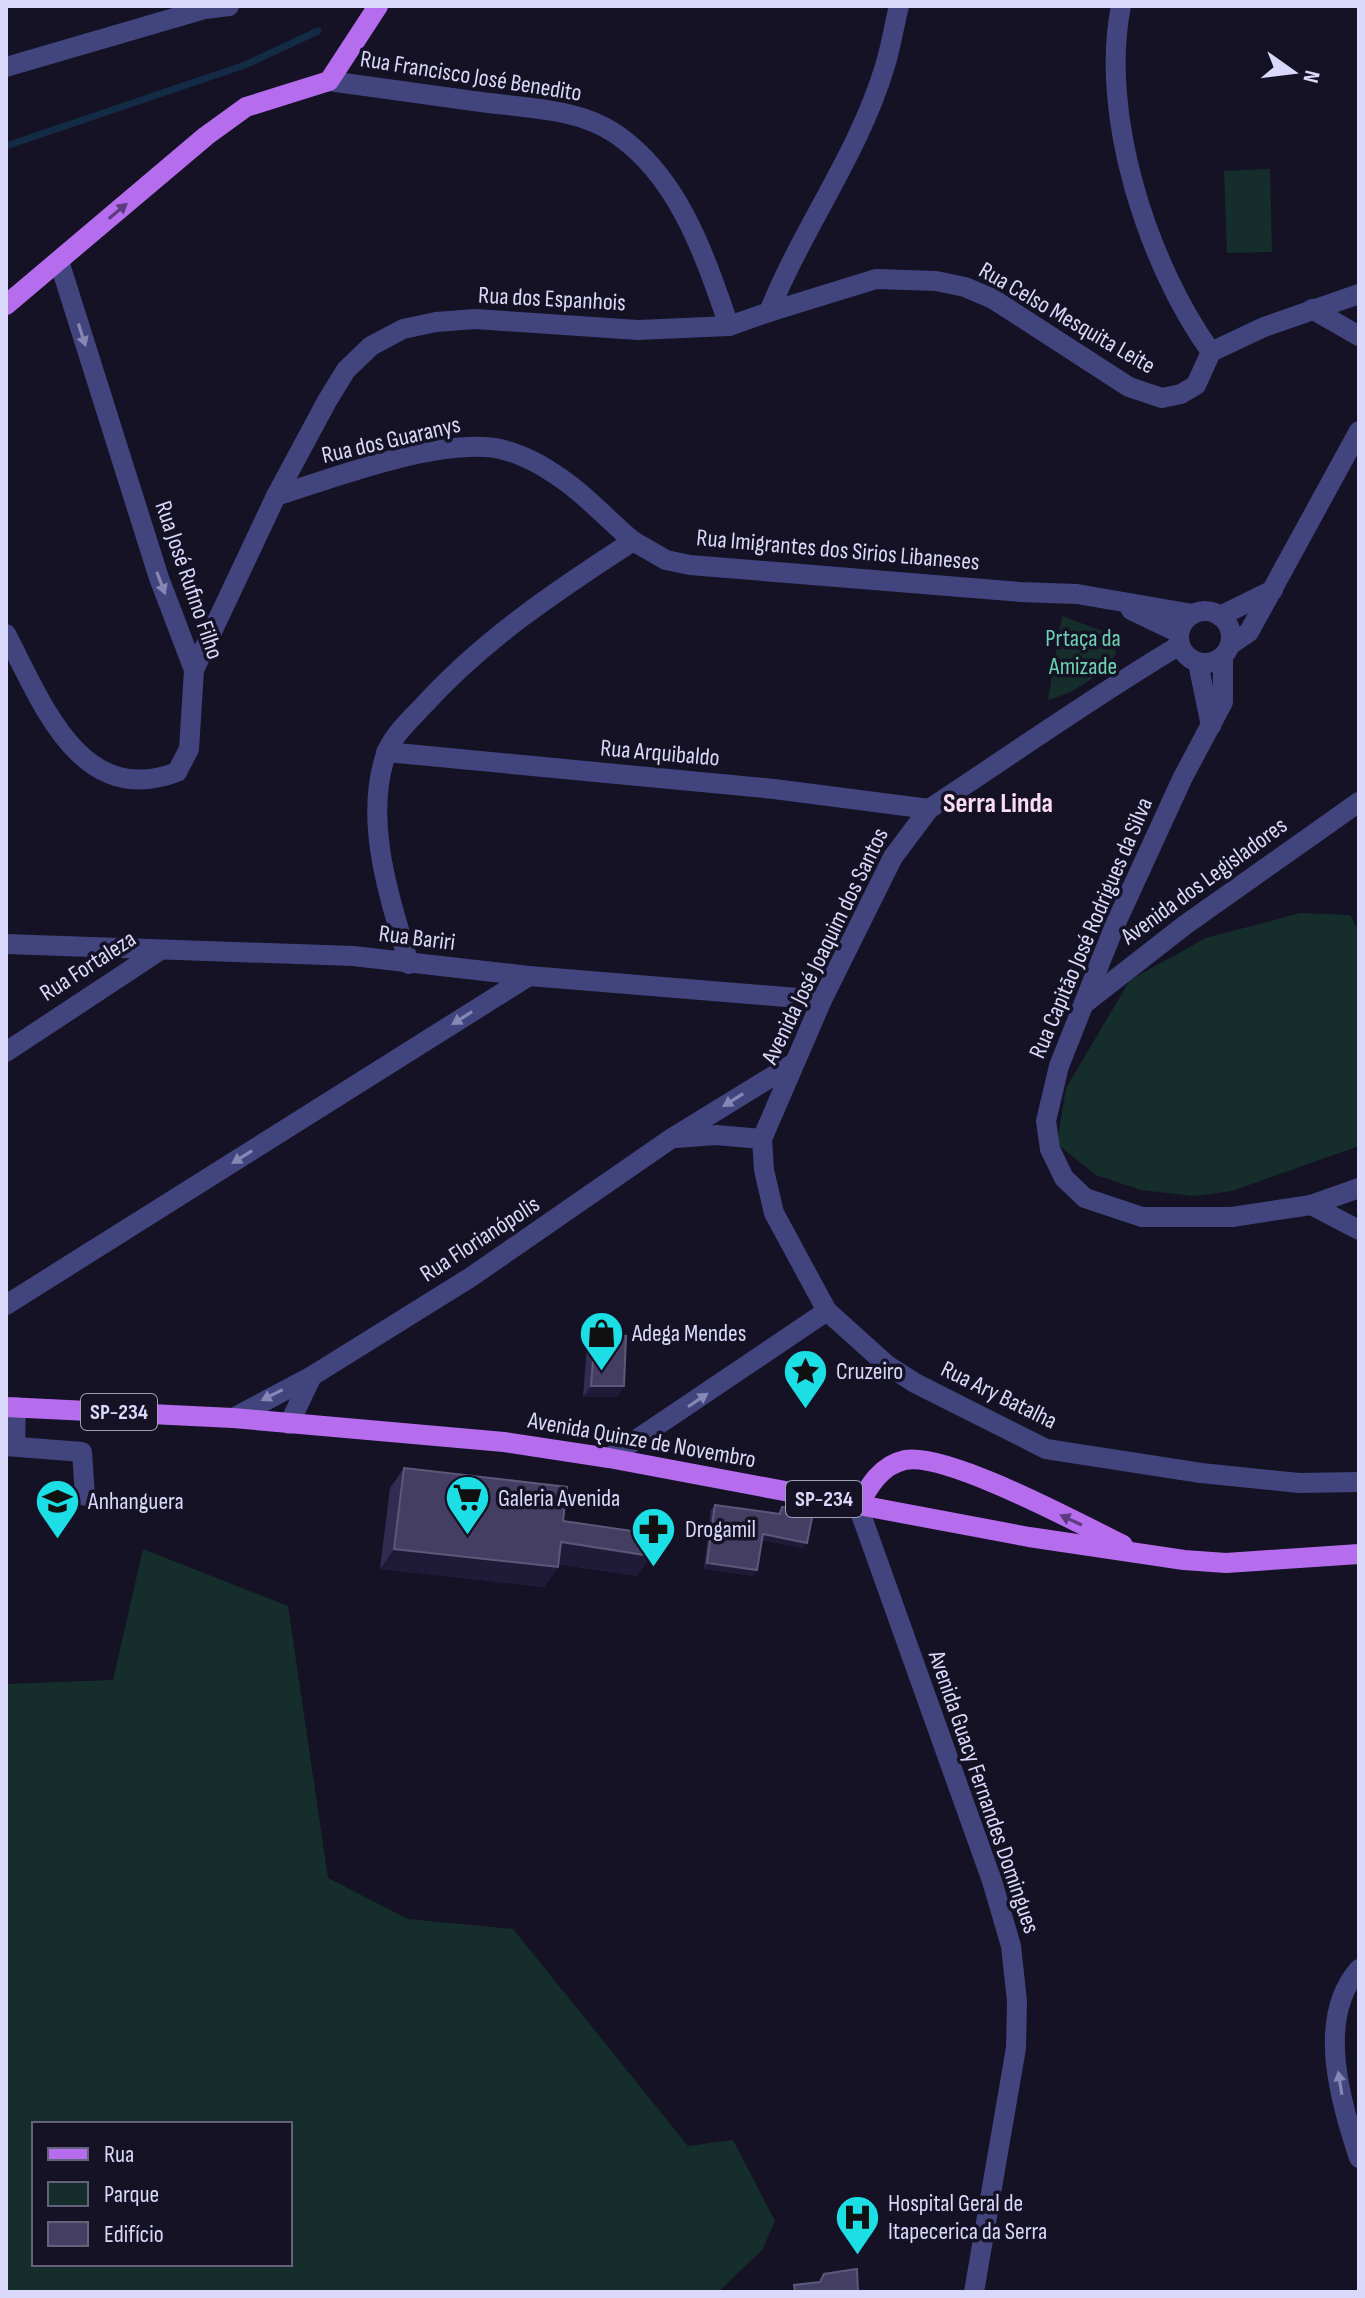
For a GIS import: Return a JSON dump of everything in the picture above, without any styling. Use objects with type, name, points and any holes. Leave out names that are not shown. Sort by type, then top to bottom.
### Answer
[{"type":"main road","points":[[6,305],[206,136],[246,107],[329,81],[378,6]]},
{"type":"main road","name":"Avenida Quinze de Novembro","points":[[11,1407],[233,1418],[504,1442],[609,1458],[858,1506],[1141,1554],[1226,1563],[1359,1554]]},
{"type":"main road","points":[[858,1506],[869,1487],[891,1465],[921,1460],[986,1480],[1141,1554]]},
{"type":"street","points":[[6,67],[206,7],[229,6]]},
{"type":"street","points":[[769,312],[785,272],[865,115],[885,67],[899,6]]},
{"type":"street","points":[[1121,6],[1116,75],[1126,146],[1141,215],[1187,319],[1211,352],[1312,309],[1359,294]]},
{"type":"street","name":"Rua Francisco José Benedito","points":[[329,81],[558,113],[584,118],[616,133],[642,155],[694,230],[729,326]]},
{"type":"street","name":"Rua José Rufino Filho","points":[[6,634],[71,750],[104,773],[126,780],[155,781],[177,772],[189,749],[194,670],[159,578],[59,261]]},
{"type":"street","name":"Rua Celso Mesquita Leite","points":[[769,312],[876,279],[936,281],[965,287],[993,299],[1129,387],[1162,398],[1181,394],[1196,385],[1211,352]]},
{"type":"street","points":[[1312,309],[1359,336]]},
{"type":"street","name":"Rua dos Espanhois","points":[[194,670],[276,496],[346,370],[371,346],[403,329],[475,319],[638,330],[729,326],[769,312]]},
{"type":"street","points":[[1187,650],[1211,663],[1249,632],[1359,431]]},
{"type":"street","name":"Rua dos Guaranys","points":[[276,496],[358,470],[449,449],[487,446],[519,455],[555,473],[633,541]]},
{"type":"street","points":[[409,964],[389,893],[377,824],[379,785],[386,752],[402,728],[458,667],[542,601],[633,541]]},
{"type":"street","name":"Rua Imigrantes dos Sirios Libaneses","points":[[633,541],[666,560],[690,565],[1106,598],[1193,614]]},
{"type":"street","points":[[1220,616],[1273,590]]},
{"type":"street","name":"Rua Imigrantes dos Sirios Libaneses","points":[[1106,598],[1187,650]]},
{"type":"street","points":[[1211,726],[1187,650],[1193,614],[1207,611],[1220,616],[1230,629],[1227,651]]},
{"type":"street","name":"Avenida José Joaquim dos Santos","points":[[762,1139],[822,1000],[893,857],[929,809],[1037,740],[1114,684],[1187,650]]},
{"type":"street","name":"Rua Capitão José Rodrigues da Silva","points":[[1227,651],[1223,702],[1183,777],[1082,1005],[1059,1066],[1046,1121],[1050,1149],[1064,1178],[1085,1198],[1142,1217],[1232,1217],[1311,1205],[1359,1188]]},
{"type":"street","name":"Rua Arquibaldo","points":[[386,752],[774,789],[929,809]]},
{"type":"street","name":"Avenida dos Legisladores","points":[[1082,1005],[1185,925],[1359,802]]},
{"type":"street","name":"Rua Bariri","points":[[6,944],[159,951],[288,951],[529,976],[822,1000]]},
{"type":"street","name":"Rua Fortaleza","points":[[6,1052],[159,951]]},
{"type":"street","points":[[6,1305],[529,976]]},
{"type":"street","name":"Rua Florianópolis","points":[[233,1418],[312,1376],[471,1277],[672,1138],[794,1063]]},
{"type":"street","points":[[672,1138],[716,1135],[762,1139]]},
{"type":"street","name":"Rua Ary Batalha","points":[[762,1139],[764,1170],[774,1213],[827,1311],[887,1365],[915,1383],[1046,1449],[1201,1473],[1299,1483],[1359,1482]]},
{"type":"street","points":[[1311,1205],[1359,1230]]},
{"type":"street","points":[[609,1458],[827,1311]]},
{"type":"street","points":[[289,1424],[312,1376]]},
{"type":"street","points":[[11,1407],[11,1446],[82,1452],[85,1496]]},
{"type":"street","name":"Avenida Guacy Fernandes Domingues","points":[[858,1506],[992,1881],[1011,1946],[1017,2001],[1016,2048],[974,2292]]},
{"type":"street","points":[[1359,1969],[1351,1978],[1339,2006],[1335,2037],[1340,2085],[1359,2158]]},
{"type":"green space","points":[[1270,169],[1272,252],[1227,253],[1224,171]]},
{"type":"green space","name":"Prtaça da Amizade","points":[[1062,616],[1113,635],[1116,653],[1103,669],[1086,682],[1048,700]]},
{"type":"green space","points":[[1300,913],[1350,915],[1359,931],[1359,1146],[1232,1191],[1194,1196],[1141,1190],[1096,1175],[1057,1144],[1066,1088],[1130,980],[1206,938]]},
{"type":"green space","points":[[143,1549],[288,1606],[328,1878],[408,1919],[513,1929],[688,2146],[733,2140],[775,2221],[762,2250],[718,2292],[6,2292],[6,1684],[113,1680]]},
{"type":"building","name":"Adega Mendes","points":[[595,1334],[626,1336],[624,1386],[591,1386]]},
{"type":"building","name":"Galeria Avenida","points":[[404,1468],[567,1487],[563,1521],[653,1534],[651,1556],[561,1542],[558,1567],[394,1549]]},
{"type":"building","points":[[715,1505],[780,1514],[782,1507],[813,1513],[807,1543],[763,1534],[757,1570],[707,1563]]},
{"type":"building","points":[[857,2269],[858,2292],[795,2292],[794,2285],[820,2282],[824,2274]]},
{"type":"waterway","points":[[6,146],[245,65],[318,31]]},
{"type":"place","name":"Adega Mendes","points":[[601,1372]]},
{"type":"place","name":"Cruzeiro","points":[[805,1410]]},
{"type":"place","name":"Galeria Avenida","points":[[467,1537]]},
{"type":"place","name":"Anhanguera","points":[[57,1540]]},
{"type":"place","name":"Drogamil","points":[[654,1568]]},
{"type":"place","name":"Hospital Geral de Itapecerica da Serra","points":[[857,2256]]},
{"type":"district","name":"Serra Linda","points":[[998,803]]}]
